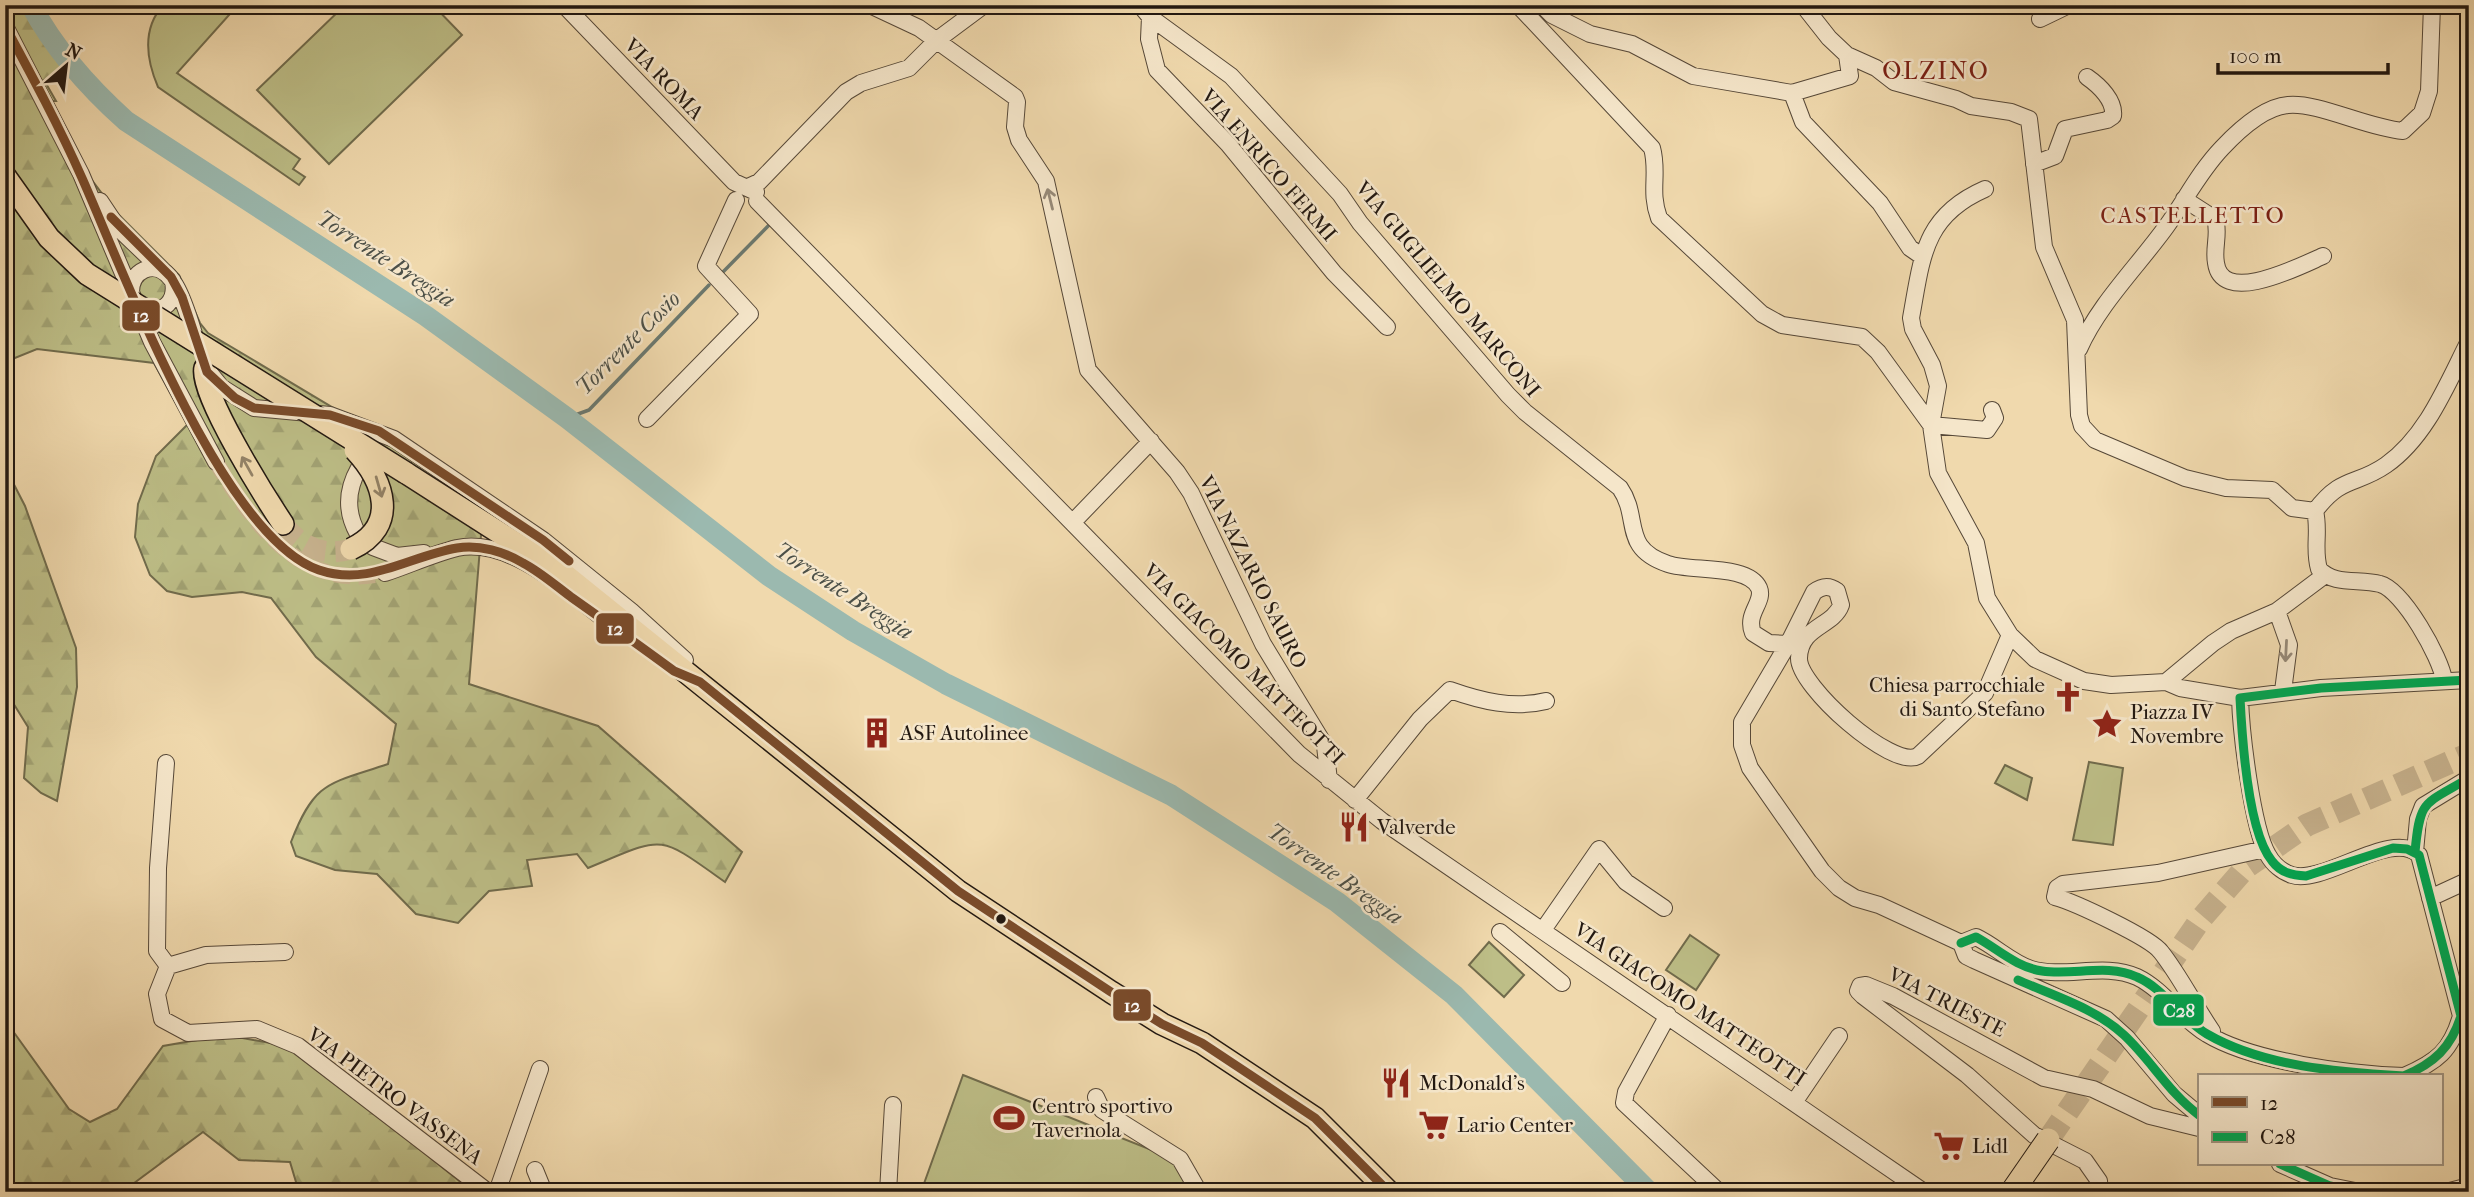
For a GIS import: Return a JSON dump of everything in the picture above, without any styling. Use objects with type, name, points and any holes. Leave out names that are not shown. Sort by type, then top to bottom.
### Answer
[{"type":"highway","points":[[2012,1192],[2048,1140]]},
{"type":"main road","points":[[5,176],[49,238],[88,274],[564,574],[958,891],[1162,1024],[1202,1043],[1315,1118],[1389,1192]]},
{"type":"main road","points":[[205,368],[204,383],[243,459],[283,524]]},
{"type":"main road","points":[[339,433],[370,466],[382,493],[383,509],[377,526],[367,539],[354,541]]},
{"type":"main road","points":[[1162,1024],[1168,1033],[1303,1126],[1374,1192]]},
{"type":"street","name":"VIA ROMA","points":[[564,5],[745,194],[772,218]]},
{"type":"street","points":[[870,5],[902,18],[937,40]]},
{"type":"street","points":[[647,419],[750,314],[706,266],[745,194],[846,92],[861,83],[909,68],[937,40],[984,5]]},
{"type":"street","points":[[1518,5],[1651,148],[1657,165],[1653,200],[1659,218],[1762,314],[1782,325],[1862,337],[1878,352],[1931,425]]},
{"type":"street","points":[[1542,5],[1552,15],[1590,34],[1632,44],[1693,76],[1792,93],[1850,76],[1847,55]]},
{"type":"street","points":[[1803,5],[1829,38],[1847,55],[1876,68],[1894,82],[1956,99],[1971,106],[2029,119],[2044,247],[2075,320],[2078,415],[2082,426],[2095,440],[2185,478],[2226,488],[2272,490],[2292,508],[2315,511]]},
{"type":"street","points":[[2040,19],[2069,5]]},
{"type":"street","points":[[2078,351],[2088,328],[2168,226],[2184,199],[2222,148],[2258,117],[2274,108],[2291,104],[2383,129],[2403,131],[2422,113],[2429,91],[2432,5]]},
{"type":"street","name":"VIA ENRICO FERMI","points":[[1145,11],[1157,70],[1228,144],[1334,273],[1387,327]]},
{"type":"street","name":"VIA GUGLIELMO MARCONI","points":[[1145,11],[1231,76],[1340,194],[1360,223],[1516,403],[1620,488],[1628,499],[1632,534],[1641,547],[1669,564],[1734,572],[1746,576],[1759,587],[1760,595],[1750,616],[1753,634],[1769,643],[1788,644]]},
{"type":"street","points":[[5,26],[80,174],[152,342],[216,462]]},
{"type":"street","name":"VIA NAZARIO SAURO","points":[[937,40],[975,71],[997,83],[1017,102],[1015,127],[1019,140],[1046,181],[1067,265],[1088,370],[1191,493],[1263,643],[1325,746],[1329,780]]},
{"type":"street","points":[[2034,164],[2055,156],[2065,129],[2107,120],[2113,116],[2113,105],[2097,84],[2087,77]]},
{"type":"street","points":[[1792,93],[1803,122],[1880,203],[1910,248],[1923,257]]},
{"type":"street","points":[[80,174],[118,228],[173,281],[182,297],[205,368],[221,387],[254,408],[330,415],[379,431],[552,548],[683,657],[700,682]]},
{"type":"street","points":[[1985,190],[1948,209],[1937,224],[1923,257],[1912,318],[1913,329],[1932,365],[1938,386],[1931,425],[1938,473],[1976,543],[1987,598],[2010,635],[2035,659],[2084,681],[2110,685],[2166,682],[2180,688],[2240,698],[2283,691],[2469,680]]},
{"type":"street","points":[[2184,199],[2215,219],[2216,265],[2221,273],[2238,283],[2255,283],[2323,256]]},
{"type":"street","name":"VIA GIACOMO MATTEOTTI","points":[[772,218],[1299,754],[1329,780],[1921,1191]]},
{"type":"street","points":[[134,298],[134,279],[142,271],[161,269]]},
{"type":"street","points":[[134,298],[151,311],[166,307],[174,296],[173,281]]},
{"type":"street","points":[[2315,511],[2343,483],[2377,470],[2406,449],[2434,408],[2469,341]]},
{"type":"street","points":[[1931,425],[1945,423],[1987,430],[1995,418],[1992,410]]},
{"type":"street","points":[[1073,522],[1150,441]]},
{"type":"street","points":[[400,452],[422,458]]},
{"type":"street","points":[[354,541],[349,498],[359,468]]},
{"type":"street","points":[[2315,511],[2318,528],[2314,550],[2319,569],[2325,575],[2380,584],[2395,593],[2430,647],[2444,680]]},
{"type":"street","points":[[373,547],[397,556],[458,548],[496,551],[524,563],[674,671],[700,682]]},
{"type":"street","points":[[385,573],[458,548]]},
{"type":"street","points":[[2166,682],[2231,631],[2277,611],[2325,575]]},
{"type":"street","points":[[2010,635],[1985,693],[1959,720],[1913,758],[1903,757],[1872,740],[1832,709],[1798,665],[1804,639],[1815,626],[1840,610],[1842,600],[1837,591],[1826,586],[1814,592],[1788,644],[1742,722],[1742,745],[1750,768],[1822,871],[1839,888],[1855,898],[1879,905],[1961,943],[1966,956],[1974,960],[2106,1019],[2127,1038],[2174,1094],[2198,1114]]},
{"type":"street","points":[[2277,611],[2289,645],[2283,691]]},
{"type":"street","points":[[1355,800],[1420,719],[1450,690],[1490,703],[1532,704],[1546,701]]},
{"type":"street","points":[[2240,698],[2252,794],[2265,849],[2277,867],[2299,876],[2380,851],[2400,849],[2416,852]]},
{"type":"street","points":[[166,763],[158,868],[157,951],[167,966],[206,955],[285,951]]},
{"type":"street","points":[[2409,1074],[2426,1067],[2443,1054],[2455,1037],[2460,1006],[2461,977],[2430,898],[2416,852],[2418,819],[2423,806],[2469,778]]},
{"type":"street","points":[[1519,947],[1540,928],[1599,849],[1626,882],[1664,908]]},
{"type":"street","points":[[2219,1041],[2161,951],[2071,901],[2055,897],[2057,888],[2063,884],[2158,873],[2265,849]]},
{"type":"street","points":[[2430,898],[2469,880]]},
{"type":"street","points":[[1500,932],[1562,983]]},
{"type":"street","points":[[1961,943],[1976,937],[2030,969],[2054,973],[2122,972],[2155,989],[2204,1033],[2219,1041],[2259,1055],[2367,1074]]},
{"type":"street","name":"VIA PIETRO VASSENA","points":[[167,966],[157,994],[162,1019],[188,1033],[257,1029],[298,1046],[488,1192]]},
{"type":"street","name":"VIA TRIESTE","points":[[2100,1192],[2099,1181],[2085,1161],[2034,1135],[1967,1075],[1863,996],[1858,991],[1860,986],[1866,985],[1893,996],[2044,1078],[2093,1089],[2150,1116],[2198,1128]]},
{"type":"street","points":[[1668,1014],[1626,1092],[1624,1103],[1719,1192]]},
{"type":"street","points":[[1795,1101],[1839,1036]]},
{"type":"street","points":[[497,1192],[540,1069]]},
{"type":"street","points":[[1096,1097],[1102,1110],[1180,1158],[1199,1192]]},
{"type":"street","points":[[888,1192],[893,1105]]},
{"type":"street","points":[[2285,1166],[2330,1186],[2360,1192]]},
{"type":"street","points":[[535,1170],[544,1192]]},
{"type":"street","points":[[2446,1192],[2469,1186]]},
{"type":"green space","points":[[5,5],[38,5],[64,73],[44,80],[56,101],[50,101],[82,167],[116,212],[179,275],[200,323],[208,333],[484,498],[469,684],[598,726],[742,852],[725,882],[685,855],[660,845],[647,845],[588,868],[577,854],[527,860],[532,886],[489,891],[458,923],[416,914],[377,874],[335,870],[296,856],[291,842],[308,806],[326,787],[388,764],[396,724],[316,657],[271,598],[242,592],[192,597],[167,591],[150,575],[135,537],[138,504],[156,456],[188,424],[154,363],[37,349],[5,362]]},
{"type":"green space","points":[[163,5],[238,5],[177,73],[300,159],[293,169],[305,177],[299,185],[158,87],[148,44],[152,24]]},
{"type":"green space","points":[[345,5],[433,5],[462,35],[329,164],[257,90]]},
{"type":"green space","points":[[5,467],[25,506],[76,648],[77,687],[57,801],[41,793],[24,778],[28,727],[5,690]]},
{"type":"green space","points":[[2089,762],[2123,768],[2113,845],[2073,840]]},
{"type":"green space","points":[[2005,765],[2032,778],[2027,800],[1995,783]]},
{"type":"green space","points":[[1690,935],[1719,955],[1696,990],[1666,970]]},
{"type":"green space","points":[[1489,942],[1524,975],[1504,997],[1469,965]]},
{"type":"green space","points":[[5,1020],[69,1109],[90,1122],[117,1109],[163,1046],[226,1035],[292,1047],[473,1192],[299,1192],[290,1162],[239,1160],[203,1132],[122,1192],[5,1192]]},
{"type":"green space","name":"Centro sportivo Tavernola","points":[[963,1075],[1177,1160],[1196,1192],[921,1192]]},
{"type":"waterway","name":"Torrente Breggia","points":[[31,5],[73,67],[126,121],[426,316],[567,418],[769,576],[853,631],[946,684],[1171,795],[1337,902],[1454,995],[1649,1192]]},
{"type":"waterway","name":"Torrente Cosio","points":[[723,272],[772,222]]},
{"type":"waterway","name":"Torrente Cosio","points":[[567,418],[589,410],[709,285]]},
{"type":"tunnel","points":[[216,462],[264,530],[305,563],[329,573],[356,577],[385,573]]},
{"type":"tunnel","points":[[283,524],[297,539],[313,548],[331,552],[351,549]]},
{"type":"tunnel","points":[[2048,1140],[2200,920],[2245,868],[2307,825],[2469,754]]},
{"type":"transit line","name":"12","points":[[5,26],[73,159],[179,396],[212,456],[247,508],[283,547],[319,570],[355,575],[372,573],[439,552],[465,547],[483,548],[516,559],[674,671],[700,682],[958,891],[1111,992],[1162,1024],[1202,1043],[1315,1118],[1389,1192]]},
{"type":"transit line","name":"12","points":[[111,217],[171,277],[182,297],[207,372],[235,398],[254,408],[330,415],[379,431],[543,540],[569,561]]},
{"type":"transit line","name":"C28","points":[[2408,1074],[2440,1053],[2452,1037],[2461,1016],[2419,855],[2407,849],[2393,848],[2306,876],[2287,873],[2275,865],[2264,847],[2252,807],[2240,698],[2321,688],[2469,680]]},
{"type":"transit line","name":"C28","points":[[2415,852],[2419,821],[2427,805],[2469,778]]},
{"type":"transit line","name":"C28","points":[[1961,943],[1976,937],[2015,962],[2042,971],[2102,970],[2126,973],[2147,982],[2198,1028],[2229,1045],[2277,1061],[2302,1066],[2379,1074]]},
{"type":"transit line","name":"C28","points":[[2018,980],[2074,1003],[2113,1026],[2134,1045],[2178,1097],[2198,1114]]},
{"type":"transit line","name":"C28","points":[[2285,1166],[2330,1186],[2359,1192]]},
{"type":"place","name":"Chiesa parrocchiale di Santo Stefano","points":[[2068,697]]},
{"type":"place","name":"Piazza IV Novembre","points":[[2107,724]]},
{"type":"place","name":"ASF Autolinee","points":[[877,733]]},
{"type":"place","name":"Valverde","points":[[1354,827]]},
{"type":"place","name":"McDonald's","points":[[1396,1083]]},
{"type":"place","name":"Centro sportivo Tavernola","points":[[1009,1118]]},
{"type":"place","name":"Lario Center","points":[[1434,1125]]},
{"type":"place","name":"Lidl","points":[[1949,1146]]},
{"type":"district","name":"OLZINO","points":[[1936,71]]},
{"type":"district","name":"CASTELLETTO","points":[[2193,215]]}]
